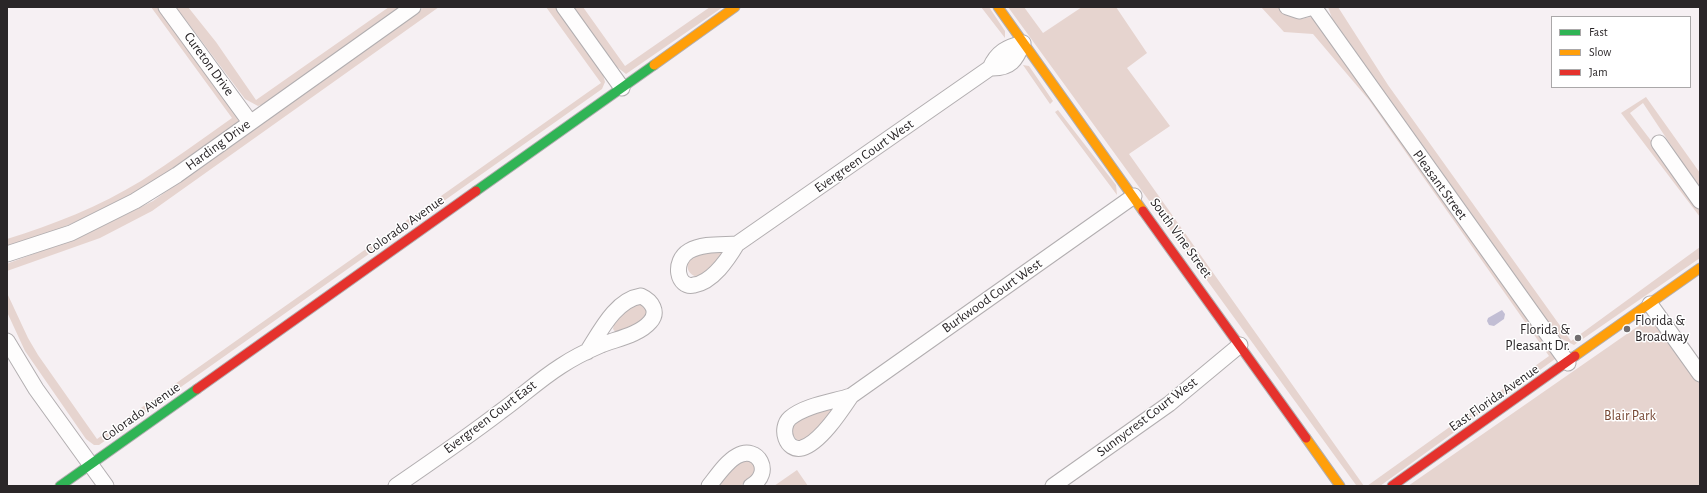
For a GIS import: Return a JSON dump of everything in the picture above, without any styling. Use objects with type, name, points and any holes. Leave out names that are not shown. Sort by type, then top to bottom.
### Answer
[{"type":"street","name":"Cureton Drive","points":[[166,7],[250,122]]},
{"type":"street","name":"Harding Drive","points":[[7,254],[71,233],[128,205],[177,175],[413,7]]},
{"type":"street","points":[[564,7],[622,88]]},
{"type":"street","name":"Colorado Avenue","points":[[60,486],[735,7]]},
{"type":"street","name":"South Vine Street","points":[[998,7],[1340,486]]},
{"type":"street","name":"Pleasant Street","points":[[1287,7],[1299,11],[1313,7],[1568,362]]},
{"type":"street","name":"Evergreen Court West","points":[[738,244],[990,68],[1002,68],[1016,59],[1023,43]]},
{"type":"street","points":[[1659,143],[1700,201]]},
{"type":"street","name":"Burkwood Court West","points":[[851,396],[1134,196]]},
{"type":"street","name":"East Florida Avenue","points":[[1392,486],[1700,268]]},
{"type":"street","points":[[1650,304],[1700,374]]},
{"type":"street","points":[[7,341],[36,389],[106,486]]},
{"type":"street","name":"Sunnycrest Court West","points":[[1053,486],[1169,404],[1240,345]]},
{"type":"street","name":"Evergreen Court East","points":[[396,486],[499,414],[536,383],[587,352]]},
{"type":"street","points":[[709,486],[729,462],[744,453],[752,454],[758,458],[762,464],[763,471],[760,479],[751,486]]},
{"type":"green space","points":[[151,7],[159,7],[240,119],[231,130],[143,189],[97,213],[61,228],[7,247],[7,239],[42,228],[93,207],[141,181],[232,118]]},
{"type":"green space","points":[[176,7],[188,7],[216,42],[256,100],[389,7],[402,7],[266,103],[258,106],[245,99]]},
{"type":"green space","points":[[424,7],[439,7],[152,211],[100,238],[7,271],[7,264],[9,263],[84,235],[153,201]]},
{"type":"green space","points":[[546,7],[557,7],[603,74],[605,82],[602,89],[99,445],[94,445],[86,439],[25,351],[7,312],[7,293],[28,338],[38,355],[97,439],[601,83]]},
{"type":"green space","points":[[573,7],[583,7],[625,66],[710,7],[723,7],[626,74],[617,67]]},
{"type":"green space","points":[[981,7],[989,7],[1005,31],[1005,38]]},
{"type":"green space","points":[[1008,7],[1024,7],[1043,33],[1082,7],[1116,7],[1147,53],[1127,68],[1170,126],[1129,154],[1364,486],[1356,485]]},
{"type":"green space","points":[[1261,7],[1279,7],[1291,16],[1301,19],[1310,17],[1316,20],[1555,347],[1555,359],[1380,486],[1367,486],[1549,356],[1369,100],[1313,34],[1284,32]]},
{"type":"green space","points":[[1328,7],[1338,7],[1388,85],[1571,341],[1700,247],[1700,258],[1574,345],[1560,338],[1332,18]]},
{"type":"green space","points":[[1023,65],[1029,66],[1053,101],[1050,104]]},
{"type":"green space","points":[[1646,97],[1700,173],[1700,189],[1643,103],[1630,113],[1700,205],[1700,217],[1621,113]]},
{"type":"green space","points":[[1058,110],[1116,185],[1117,195],[1055,112]]},
{"type":"green space","points":[[720,250],[723,255],[699,278],[688,270],[687,267],[690,256]]},
{"type":"green space","points":[[639,302],[649,311],[646,321],[617,334],[613,329],[616,320],[622,312]]},
{"type":"green space","name":"Blair Park","points":[[1647,320],[1656,323],[1700,384],[1700,486],[1408,486]]},
{"type":"green space","points":[[836,405],[815,436],[798,441],[791,433],[792,427],[797,419]]},
{"type":"green space","points":[[749,459],[757,470],[748,481],[740,486],[716,486],[737,461]]},
{"type":"green space","points":[[797,470],[808,486],[774,486]]},
{"type":"shaded area","points":[[1502,310],[1505,314],[1504,319],[1494,326],[1489,325],[1487,321],[1488,318]]},
{"type":"traffic: fast","points":[[476,191],[654,65]]},
{"type":"traffic: fast","points":[[60,486],[197,389]]},
{"type":"traffic: slow","points":[[654,65],[735,7]]},
{"type":"traffic: slow","points":[[998,7],[1143,211]]},
{"type":"traffic: slow","points":[[1575,356],[1700,268]]},
{"type":"traffic: slow","points":[[1306,438],[1340,486]]},
{"type":"traffic: jam","points":[[197,389],[476,191]]},
{"type":"traffic: jam","points":[[1143,211],[1306,438]]},
{"type":"traffic: jam","points":[[1392,486],[1575,356]]},
{"type":"place","name":"Florida & Broadway","points":[[1627,329]]},
{"type":"place","name":"Florida & Pleasant Dr.","points":[[1578,338]]}]
